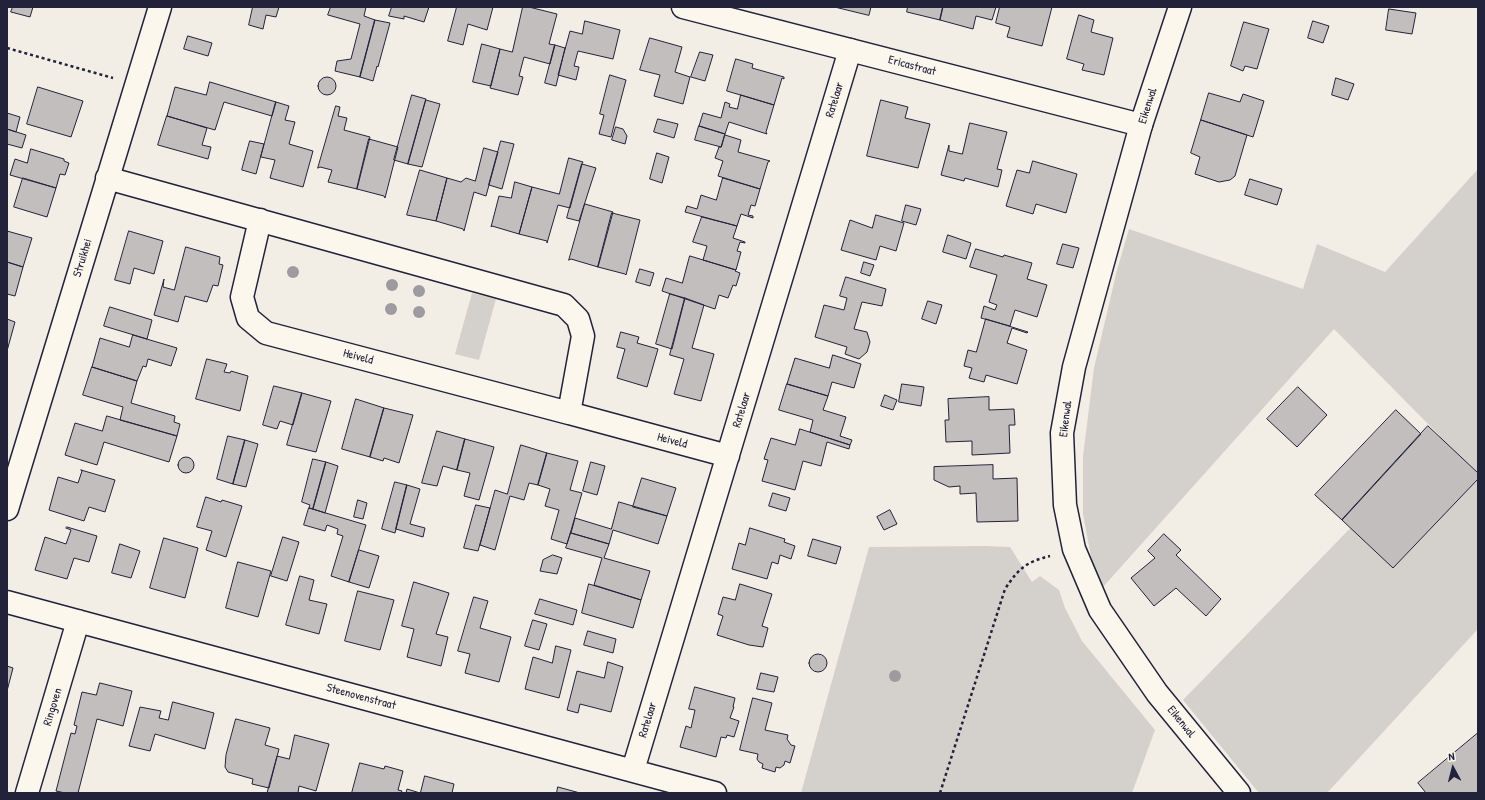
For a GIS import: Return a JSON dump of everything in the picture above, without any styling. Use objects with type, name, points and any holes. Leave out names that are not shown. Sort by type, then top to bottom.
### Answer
[{"type":"street","name":"Struikhei","points":[[7,509],[160,7]]},
{"type":"street","name":"Ericastraat","points":[[683,7],[1141,125]]},
{"type":"street","name":"Eikenwal","points":[[1180,7],[1141,125],[1074,367],[1062,433],[1065,505],[1074,549],[1100,610],[1157,693],[1239,793]]},
{"type":"street","name":"Ratelaar","points":[[633,770],[850,50]]},
{"type":"street","points":[[107,178],[564,305],[578,319],[583,336],[569,413]]},
{"type":"street","name":"Heiveld","points":[[260,220],[242,297],[248,318],[266,333],[728,456]]},
{"type":"street","name":"Steenovenstraat","points":[[7,602],[715,793]]},
{"type":"street","name":"Ringoven","points":[[27,793],[78,621]]},
{"type":"path","points":[[7,48],[136,85]]},
{"type":"path","points":[[940,793],[1005,589],[1016,573],[1034,560],[1074,549]]},
{"type":"shaded area","points":[[1478,169],[1478,629],[1327,793],[1259,793],[1183,700],[1440,436],[1334,329],[1103,587],[1092,562],[1083,514],[1083,456],[1094,368],[1117,270],[1129,229],[1303,289],[1317,244],[1385,272]]},
{"type":"shaded area","points":[[472,293],[496,299],[479,360],[455,354]]},
{"type":"shaded area","points":[[869,547],[1010,547],[1032,582],[1040,576],[1059,590],[1065,608],[1082,641],[1155,730],[1132,793],[801,793]]},
{"type":"building","points":[[13,7],[33,7],[30,17],[11,12]]},
{"type":"building","points":[[253,7],[279,7],[276,17],[266,15],[263,29],[249,25]]},
{"type":"building","points":[[331,7],[366,7],[364,16],[375,20],[360,77],[335,71],[337,61],[351,59],[360,24],[328,15]]},
{"type":"building","points":[[392,7],[429,7],[424,22],[404,16],[404,19],[389,16]]},
{"type":"building","points":[[457,7],[493,7],[487,30],[468,24],[463,45],[448,41]]},
{"type":"building","points":[[523,7],[529,7],[557,14],[549,44],[555,45],[550,64],[524,57],[519,76],[523,77],[518,95],[490,88],[500,49],[512,52]]},
{"type":"building","points":[[835,7],[871,7],[869,15]]},
{"type":"building","points":[[908,7],[943,7],[940,20],[907,12]]},
{"type":"building","points":[[943,7],[996,7],[992,20],[976,16],[973,29],[940,20]]},
{"type":"building","points":[[1000,7],[1052,7],[1042,46],[1007,37],[1010,27],[996,23]]},
{"type":"building","points":[[1389,9],[1416,13],[1412,34],[1386,30]]},
{"type":"building","points":[[1079,15],[1094,20],[1091,32],[1113,38],[1104,75],[1082,70],[1084,64],[1067,59]]},
{"type":"building","points":[[375,20],[390,23],[373,81],[360,77]]},
{"type":"building","points":[[585,21],[620,30],[613,59],[578,51],[574,66],[579,67],[576,80],[558,75],[570,31],[582,34]]},
{"type":"building","points":[[1313,21],[1329,26],[1323,43],[1308,38]]},
{"type":"building","points":[[1244,22],[1269,29],[1257,69],[1245,66],[1243,71],[1231,66]]},
{"type":"building","points":[[188,36],[212,43],[208,56],[184,49]]},
{"type":"building","points":[[650,38],[682,47],[675,72],[690,77],[683,104],[654,96],[660,75],[640,70]]},
{"type":"building","points":[[482,44],[500,49],[491,86],[473,82]]},
{"type":"building","points":[[555,45],[565,48],[556,86],[545,83]]},
{"type":"building","points":[[700,52],[713,55],[705,81],[691,77]]},
{"type":"building","points":[[736,59],[753,64],[752,68],[784,77],[784,79],[782,78],[774,105],[727,91]]},
{"type":"building","points":[[610,75],[626,80],[611,137],[599,134],[604,115],[600,114]]},
{"type":"building","points":[[327,77],[333,80],[336,86],[333,92],[327,95],[321,92],[318,86],[321,80]]},
{"type":"building","points":[[1336,78],[1354,84],[1348,100],[1332,95]]},
{"type":"building","points":[[210,82],[276,102],[272,116],[224,102],[215,130],[167,116],[175,87],[206,95]]},
{"type":"building","points":[[38,87],[83,101],[71,137],[27,124]]},
{"type":"building","points":[[1209,93],[1240,102],[1243,94],[1264,101],[1253,137],[1201,120]]},
{"type":"building","points":[[412,95],[426,99],[408,164],[394,160]]},
{"type":"building","points":[[741,95],[774,105],[766,132],[767,134],[729,122],[725,134],[699,126],[703,113],[721,118],[725,102],[730,104],[729,107],[737,109]]},
{"type":"building","points":[[426,100],[440,104],[422,167],[408,164]]},
{"type":"building","points":[[881,100],[908,107],[905,118],[930,124],[918,168],[867,156]]},
{"type":"building","points":[[276,102],[289,106],[285,120],[295,122],[289,144],[313,151],[303,187],[270,178],[275,160],[261,157]]},
{"type":"building","points":[[336,106],[340,107],[338,116],[347,118],[344,130],[370,137],[357,189],[328,182],[332,170],[320,167],[318,168]]},
{"type":"building","points":[[7,113],[20,117],[16,132],[7,129]]},
{"type":"building","points":[[167,116],[207,128],[202,145],[211,147],[208,159],[158,145]]},
{"type":"building","points":[[658,119],[678,124],[674,138],[654,132]]},
{"type":"building","points":[[1201,120],[1247,135],[1235,176],[1230,180],[1219,182],[1195,174],[1200,157],[1191,153]]},
{"type":"building","points":[[970,123],[1007,132],[997,169],[1002,170],[998,187],[965,178],[964,181],[941,175],[949,145],[949,151],[962,154]]},
{"type":"building","points":[[699,126],[725,134],[721,147],[695,140]]},
{"type":"building","points":[[616,127],[623,129],[627,136],[625,144],[612,140]]},
{"type":"building","points":[[7,129],[26,135],[22,148],[7,144]]},
{"type":"building","points":[[725,135],[741,140],[738,152],[770,161],[768,162],[760,189],[718,176],[723,161],[715,158]]},
{"type":"building","points":[[369,139],[398,147],[385,198],[384,196],[357,189]]},
{"type":"building","points":[[250,141],[264,144],[256,174],[242,170]]},
{"type":"building","points":[[501,141],[514,144],[502,189],[489,185]]},
{"type":"building","points":[[484,148],[498,152],[486,196],[474,192],[464,231],[463,229],[436,221],[447,178],[461,182],[466,178],[475,181]]},
{"type":"building","points":[[31,149],[64,159],[64,161],[69,163],[65,175],[60,174],[56,188],[10,175],[15,159],[27,163]]},
{"type":"building","points":[[657,153],[669,157],[662,183],[650,179]]},
{"type":"building","points":[[569,158],[583,162],[570,208],[558,205],[547,243],[547,241],[519,234],[532,187],[559,194]]},
{"type":"building","points":[[1033,161],[1077,174],[1066,213],[1036,204],[1033,214],[1006,206],[1017,170],[1029,173]]},
{"type":"building","points":[[582,164],[596,168],[579,221],[567,218]]},
{"type":"building","points":[[420,170],[447,178],[436,221],[407,215]]},
{"type":"building","points":[[23,178],[56,188],[47,217],[14,207]]},
{"type":"building","points":[[723,178],[760,189],[755,206],[751,205],[748,215],[753,216],[753,218],[741,214],[737,226],[685,212],[687,206],[697,209],[701,195],[716,200]]},
{"type":"building","points":[[1250,179],[1282,189],[1277,205],[1245,195]]},
{"type":"building","points":[[515,182],[532,187],[519,234],[492,226],[491,227],[499,196],[511,198]]},
{"type":"building","points":[[585,204],[613,212],[598,267],[571,259],[569,260]]},
{"type":"building","points":[[906,205],[921,209],[916,225],[902,221]]},
{"type":"building","points":[[612,213],[640,220],[626,275],[598,267]]},
{"type":"building","points":[[876,215],[904,223],[896,251],[880,246],[876,260],[841,250],[850,220],[872,228]]},
{"type":"building","points":[[702,217],[737,226],[733,238],[745,243],[740,242],[737,251],[741,252],[736,270],[703,260],[707,246],[693,242]]},
{"type":"building","points":[[7,231],[32,238],[23,267],[7,262]]},
{"type":"building","points":[[129,231],[163,241],[154,274],[134,268],[130,284],[115,280]]},
{"type":"building","points":[[948,235],[971,243],[966,259],[943,252]]},
{"type":"building","points":[[1063,244],[1079,248],[1073,268],[1057,264]]},
{"type":"building","points":[[186,247],[220,257],[219,264],[223,265],[218,286],[213,285],[207,302],[185,296],[178,322],[154,315],[164,279],[163,287],[174,290]]},
{"type":"building","points":[[976,249],[1003,257],[1004,255],[1032,263],[1027,279],[1047,285],[1037,317],[1015,310],[1010,326],[981,318],[984,306],[995,310],[997,305],[989,302],[997,275],[970,267]]},
{"type":"building","points":[[690,256],[736,270],[735,271],[740,273],[736,286],[733,285],[728,298],[719,295],[715,309],[662,291],[666,278],[682,283]]},
{"type":"building","points":[[7,262],[23,267],[15,296],[7,294]]},
{"type":"building","points":[[864,262],[874,265],[870,276],[861,273]]},
{"type":"building","points":[[640,269],[654,273],[650,286],[636,282]]},
{"type":"building","points":[[846,277],[886,289],[882,306],[862,302],[854,329],[867,332],[870,342],[867,352],[859,359],[845,354],[847,347],[815,337],[824,305],[844,310],[847,298],[840,296]]},
{"type":"building","points":[[670,294],[685,298],[672,349],[656,344]]},
{"type":"building","points":[[685,298],[704,305],[692,348],[714,354],[701,401],[674,394],[684,359],[670,355]]},
{"type":"building","points":[[928,301],[942,305],[936,324],[922,319]]},
{"type":"building","points":[[110,307],[152,320],[147,339],[104,326]]},
{"type":"building","points":[[7,319],[15,322],[7,351]]},
{"type":"building","points":[[986,319],[1028,332],[1027,333],[1012,328],[1007,343],[1027,350],[1017,384],[986,375],[984,382],[969,378],[972,368],[964,366],[968,350],[976,352]]},
{"type":"building","points":[[621,332],[639,337],[637,343],[658,349],[647,387],[617,378],[625,349],[617,347]]},
{"type":"building","points":[[133,335],[177,348],[171,366],[148,359],[146,367],[143,366],[137,381],[92,367],[100,338],[129,347]]},
{"type":"building","points":[[833,355],[861,364],[854,388],[832,382],[828,396],[787,384],[795,358],[829,368]]},
{"type":"building","points":[[207,359],[227,364],[224,372],[230,373],[231,371],[248,376],[240,411],[196,399]]},
{"type":"building","points":[[92,367],[137,381],[131,403],[175,416],[174,422],[180,424],[177,436],[120,420],[123,407],[83,395]]},
{"type":"building","points":[[787,384],[828,396],[823,410],[846,417],[840,436],[852,440],[850,445],[810,432],[813,420],[779,410]]},
{"type":"building","points":[[902,384],[924,387],[921,406],[899,402]]},
{"type":"building","points":[[274,386],[302,393],[293,425],[280,421],[277,429],[263,425]]},
{"type":"building","points":[[1298,387],[1327,415],[1297,447],[1267,419]]},
{"type":"building","points":[[302,393],[331,401],[316,452],[287,445]]},
{"type":"building","points":[[885,395],[897,400],[893,410],[881,406]]},
{"type":"building","points":[[989,397],[989,410],[1014,409],[1015,425],[1009,425],[1010,453],[972,455],[972,441],[946,442],[945,420],[949,420],[948,399]]},
{"type":"building","points":[[356,399],[384,408],[370,457],[342,449]]},
{"type":"building","points":[[384,408],[413,415],[399,463],[384,458],[383,461],[370,457]]},
{"type":"building","points":[[1396,410],[1421,434],[1342,520],[1315,495]]},
{"type":"building","points":[[107,416],[177,436],[169,462],[104,442],[97,465],[65,455],[75,423],[102,431]]},
{"type":"building","points":[[1428,426],[1478,473],[1478,479],[1393,568],[1342,520]]},
{"type":"building","points":[[800,429],[850,445],[849,449],[827,442],[821,466],[803,461],[795,490],[762,481],[768,460],[764,459],[771,438],[795,445]]},
{"type":"building","points":[[437,431],[465,439],[457,470],[443,466],[437,486],[422,483]]},
{"type":"building","points":[[228,436],[245,440],[233,484],[217,479]]},
{"type":"building","points":[[465,439],[494,447],[479,500],[464,496],[470,473],[457,470]]},
{"type":"building","points":[[245,440],[258,444],[246,487],[233,484]]},
{"type":"building","points":[[521,445],[547,453],[538,485],[529,483],[524,500],[510,496],[495,550],[480,545],[495,490],[507,494]]},
{"type":"building","points":[[547,453],[578,461],[570,490],[582,493],[567,544],[551,539],[559,510],[545,506],[550,489],[538,485]]},
{"type":"building","points":[[186,457],[193,462],[194,465],[189,472],[186,473],[179,468],[178,465],[183,458]]},
{"type":"building","points":[[313,459],[326,462],[313,509],[309,508],[310,505],[302,502]]},
{"type":"building","points":[[326,462],[338,466],[325,513],[313,509]]},
{"type":"building","points":[[591,462],[605,466],[597,495],[583,491]]},
{"type":"building","points":[[993,465],[993,479],[1017,478],[1018,521],[977,522],[976,493],[960,494],[960,486],[949,487],[934,480],[934,467]]},
{"type":"building","points":[[81,470],[115,480],[105,512],[89,507],[84,521],[49,510],[58,477],[78,483]]},
{"type":"building","points":[[642,478],[676,488],[667,516],[633,507]]},
{"type":"building","points":[[395,482],[407,485],[395,533],[382,529]]},
{"type":"building","points":[[407,485],[420,489],[410,524],[425,528],[423,537],[396,529]]},
{"type":"building","points":[[773,493],[790,498],[786,511],[769,506]]},
{"type":"building","points":[[206,497],[221,502],[222,500],[242,506],[226,557],[206,550],[212,531],[197,527]]},
{"type":"building","points":[[358,500],[367,503],[363,519],[354,517]]},
{"type":"building","points":[[619,502],[667,516],[658,544],[613,530],[609,544],[571,533],[575,518],[611,529]]},
{"type":"building","points":[[476,505],[490,508],[478,551],[464,548]]},
{"type":"building","points":[[309,508],[366,525],[349,582],[331,576],[343,536],[337,534],[338,529],[327,525],[325,531],[304,525]]},
{"type":"building","points":[[890,510],[897,524],[884,530],[877,517]]},
{"type":"building","points":[[67,527],[97,536],[89,562],[74,558],[67,579],[35,570],[45,537],[66,544],[71,530],[66,528]]},
{"type":"building","points":[[750,528],[785,539],[784,542],[795,546],[791,559],[780,555],[778,564],[772,562],[767,579],[732,569],[739,543],[745,545]]},
{"type":"building","points":[[571,533],[609,544],[604,558],[650,571],[641,600],[594,585],[602,558],[566,548]]},
{"type":"building","points":[[1164,534],[1181,550],[1176,555],[1221,599],[1206,616],[1176,588],[1154,606],[1131,578],[1155,558],[1148,551]]},
{"type":"building","points":[[283,537],[299,542],[287,581],[271,576]]},
{"type":"building","points":[[164,538],[198,548],[185,598],[150,588]]},
{"type":"building","points":[[813,539],[841,547],[836,564],[808,556]]},
{"type":"building","points":[[120,544],[140,551],[131,578],[112,573]]},
{"type":"building","points":[[359,550],[379,556],[369,588],[349,582]]},
{"type":"building","points":[[553,555],[562,558],[557,574],[540,571],[543,560]]},
{"type":"building","points":[[238,562],[271,571],[258,617],[226,608]]},
{"type":"building","points":[[300,576],[314,580],[309,600],[327,604],[319,634],[286,625]]},
{"type":"building","points":[[414,582],[449,593],[436,634],[448,637],[441,666],[407,657],[414,629],[402,626]]},
{"type":"building","points":[[589,584],[641,600],[633,628],[582,613]]},
{"type":"building","points":[[740,584],[772,594],[762,626],[768,628],[763,647],[749,645],[717,635],[723,616],[718,614],[723,597],[735,600]]},
{"type":"building","points":[[358,591],[394,600],[380,650],[345,641]]},
{"type":"building","points":[[474,597],[488,601],[480,628],[511,637],[499,682],[465,673],[470,654],[458,651]]},
{"type":"building","points":[[540,599],[577,610],[573,625],[535,614]]},
{"type":"building","points":[[533,620],[547,624],[539,650],[525,646]]},
{"type":"building","points":[[588,631],[616,639],[613,653],[584,645]]},
{"type":"building","points":[[556,646],[571,650],[559,698],[525,689],[533,657],[552,663]]},
{"type":"building","points":[[818,654],[824,657],[827,663],[824,669],[818,672],[812,669],[809,663],[812,657]]},
{"type":"building","points":[[608,662],[623,667],[611,712],[580,704],[578,713],[567,710],[577,671],[604,678]]},
{"type":"building","points":[[7,666],[13,668],[7,691]]},
{"type":"building","points":[[761,673],[778,677],[774,692],[757,689]]},
{"type":"building","points":[[100,683],[132,691],[123,726],[97,719],[78,793],[56,791],[71,733],[75,734],[77,726],[74,725],[82,692],[96,695]]},
{"type":"building","points":[[695,687],[735,698],[734,707],[730,718],[739,721],[734,737],[727,735],[726,738],[721,737],[716,757],[680,747],[686,726],[691,728],[695,710],[689,709]]},
{"type":"building","points":[[753,698],[772,703],[765,730],[788,735],[787,739],[791,745],[795,746],[790,763],[785,761],[784,765],[780,768],[776,767],[775,772],[762,768],[763,764],[757,759],[758,754],[740,750]]},
{"type":"building","points":[[173,702],[214,713],[205,749],[155,734],[150,751],[129,746],[140,707],[161,711],[159,718],[168,720]]},
{"type":"building","points":[[236,719],[270,728],[265,745],[279,749],[269,788],[252,784],[253,779],[228,772],[225,767],[226,755]]},
{"type":"building","points":[[1478,733],[1478,793],[1426,793],[1418,783]]},
{"type":"building","points":[[295,735],[329,744],[316,791],[299,786],[298,793],[267,793],[277,756],[289,759]]},
{"type":"building","points":[[360,763],[384,769],[385,766],[403,771],[398,790],[402,791],[401,793],[352,793]]},
{"type":"building","points":[[425,776],[454,784],[452,793],[420,793]]},
{"type":"building","points":[[558,787],[580,793],[557,793]]},
{"type":"building","points":[[407,789],[420,793],[406,793]]}]
